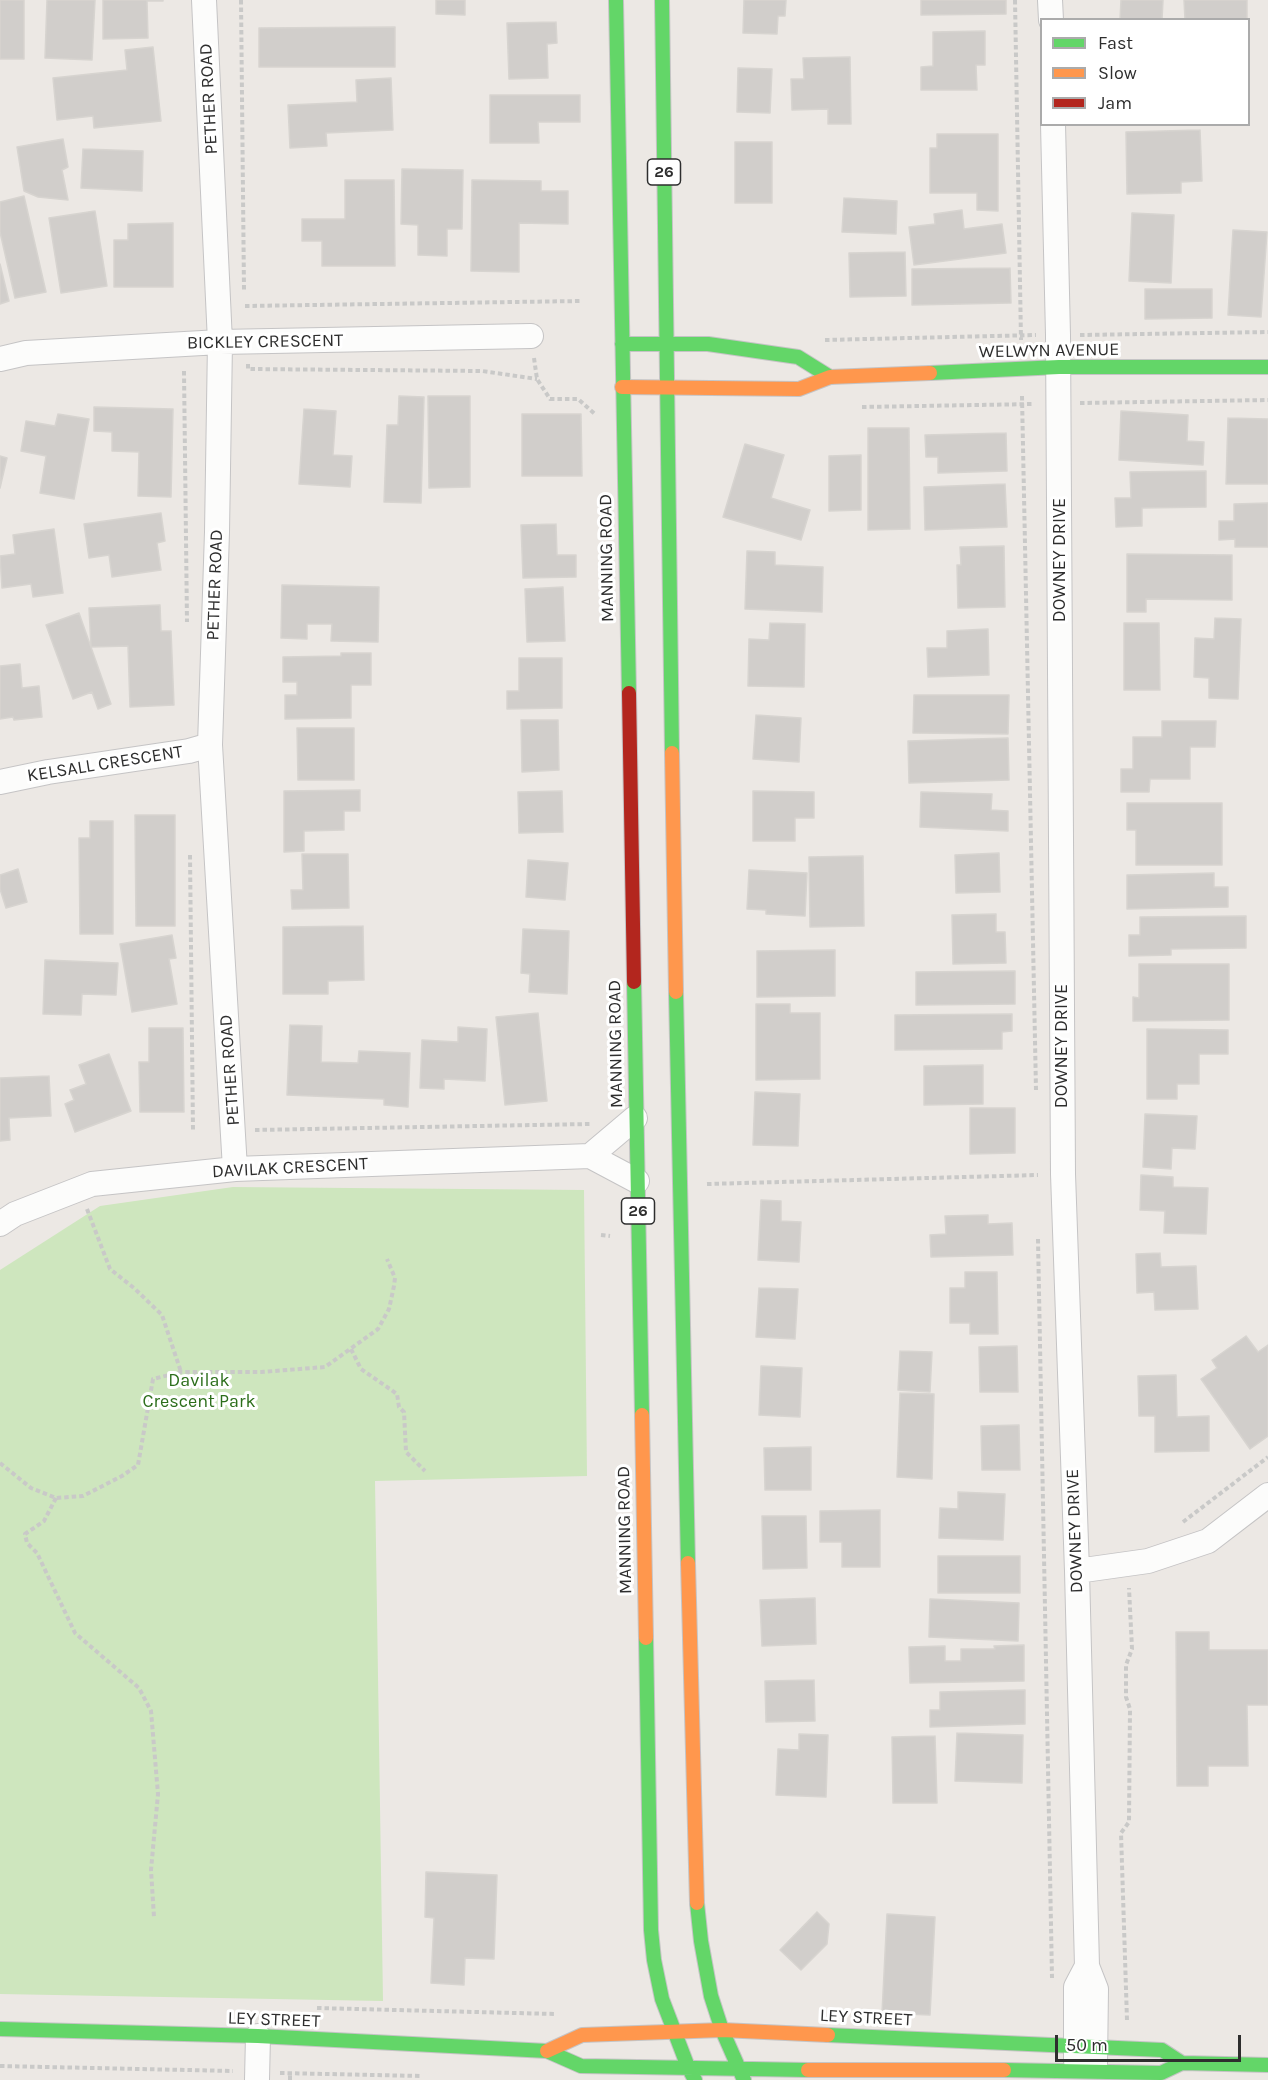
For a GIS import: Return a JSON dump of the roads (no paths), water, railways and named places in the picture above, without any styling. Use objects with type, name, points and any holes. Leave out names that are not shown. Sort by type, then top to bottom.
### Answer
[{"type":"main road","name":"MANNING ROAD","points":[[616,0],[651,1930],[662,1999],[687,2067],[695,2080]]},
{"type":"main road","name":"26","points":[[662,0],[665,344],[680,1237],[697,1903],[708,1986],[722,2030],[741,2075]]},
{"type":"main road","points":[[622,344],[708,344],[798,357],[830,376]]},
{"type":"main road","name":"WELWYN AVENUE","points":[[622,387],[799,389],[830,376],[1059,368],[1268,367]]},
{"type":"main road","name":"LEY STREET","points":[[0,2029],[258,2036],[547,2050],[581,2066],[687,2067],[741,2075],[1086,2058],[1162,2050],[1182,2063]]},
{"type":"main road","name":"LEY STREET","points":[[547,2050],[582,2035],[722,2030],[1086,2058],[1161,2073],[1182,2063],[1268,2065]]},
{"type":"street","name":"PETHER ROAD","points":[[204,0],[219,342],[218,532],[210,745],[235,1169]]},
{"type":"street","points":[[1050,0],[1051,18]]},
{"type":"street","name":"DOWNEY DRIVE","points":[[1053,126],[1059,335],[1063,1174],[1077,1571],[1087,1966],[1076,1988],[1086,2058]]},
{"type":"street","name":"BICKLEY CRESCENT","points":[[0,359],[26,353],[219,342],[531,336]]},
{"type":"street","name":"KELSALL CRESCENT","points":[[0,782],[48,772],[189,751],[210,745]]},
{"type":"street","points":[[635,1118],[590,1156],[637,1181]]},
{"type":"street","name":"DAVILAK CRESCENT","points":[[0,1224],[15,1214],[92,1184],[235,1169],[590,1156]]},
{"type":"street","points":[[1077,1571],[1149,1561],[1208,1541],[1268,1495]]},
{"type":"street","points":[[257,2076],[258,2036]]},
{"type":"park label","name":"Davilak Crescent Park","points":[[199,1391]]}]
